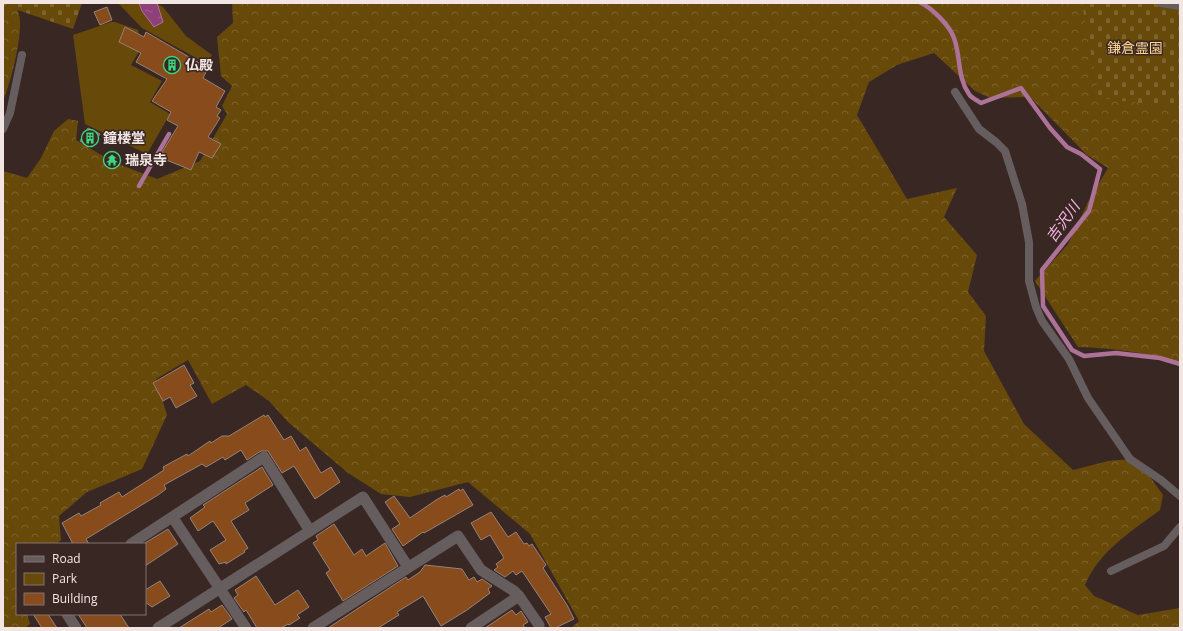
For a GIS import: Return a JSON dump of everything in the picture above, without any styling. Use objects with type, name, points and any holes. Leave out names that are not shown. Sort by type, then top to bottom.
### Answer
[{"type":"street","points":[[133,543],[173,518],[264,457],[310,530]]},
{"type":"street","points":[[158,628],[363,497],[408,567]]},
{"type":"street","points":[[173,518],[246,628]]},
{"type":"street","points":[[313,628],[458,536],[481,570],[514,591],[519,596],[539,625],[538,628]]},
{"type":"street","points":[[470,628],[519,596]]},
{"type":"street","points":[[67,615],[76,628]]},
{"type":"lane","points":[[1161,3],[1180,6]]},
{"type":"lane","points":[[3,129],[10,113],[22,55]]},
{"type":"lane","points":[[955,92],[979,129],[1005,151],[1022,204],[1029,242],[1029,281],[1036,307],[1042,321],[1069,359],[1088,398],[1130,460],[1161,480],[1180,496]]},
{"type":"lane","points":[[1111,572],[1164,546],[1180,527]]},
{"type":"green space","points":[[3,3],[15,3],[19,14],[20,30],[15,62],[3,101]]},
{"type":"green space","points":[[3,3],[82,3],[73,29],[3,5]]},
{"type":"green space","points":[[118,3],[156,3],[163,7],[186,36],[212,55],[207,64],[142,28]]},
{"type":"green space","points":[[232,3],[1098,3],[1180,103],[1180,362],[1155,356],[1104,348],[1078,347],[1035,281],[1068,244],[1089,200],[1108,168],[1087,155],[1030,97],[990,98],[975,91],[934,53],[897,65],[869,82],[857,115],[907,199],[957,188],[944,217],[977,255],[968,292],[986,316],[984,351],[1024,424],[1073,470],[1108,461],[1130,459],[1148,474],[1163,495],[1160,510],[1128,534],[1108,552],[1091,573],[1085,585],[1094,596],[1138,615],[1180,608],[1180,628],[571,628],[579,621],[530,534],[468,482],[410,497],[381,494],[348,473],[288,422],[269,401],[246,385],[212,404],[188,360],[156,379],[167,415],[142,469],[87,492],[59,516],[61,540],[57,543],[16,543],[16,615],[27,615],[30,624],[25,628],[3,628],[3,171],[27,178],[41,158],[54,131],[68,119],[78,121],[76,140],[113,162],[157,179],[200,161],[227,114],[222,106],[232,86],[221,76],[217,37],[233,23]]},
{"type":"green space","name":"鎌倉霊園","points":[[1082,3],[1180,3],[1180,108],[1099,98]]},
{"type":"green space","points":[[111,22],[138,30],[141,48],[131,65],[162,81],[150,102],[170,114],[147,154],[85,124],[73,35]]},
{"type":"water","points":[[139,3],[157,3],[163,22],[154,27],[142,11]]},
{"type":"building","points":[[107,7],[112,20],[100,25],[94,12]]},
{"type":"building","points":[[125,27],[144,37],[146,32],[208,68],[203,78],[225,91],[216,107],[221,110],[217,116],[220,118],[208,137],[221,144],[212,158],[199,152],[191,170],[159,157],[178,126],[167,120],[171,112],[152,101],[167,79],[136,62],[141,53],[119,42]]},
{"type":"building","name":"鐘楼堂","points":[[88,128],[100,134],[92,147],[80,141]]},
{"type":"building","points":[[184,365],[194,383],[190,385],[197,396],[176,408],[170,397],[163,401],[153,383]]},
{"type":"building","points":[[264,415],[265,417],[268,415],[284,440],[291,436],[300,451],[306,447],[321,473],[331,467],[340,482],[315,499],[294,466],[282,473],[268,451],[261,451],[247,460],[241,450],[225,460],[223,457],[206,467],[202,464],[164,485],[166,489],[158,495],[86,539],[88,543],[72,543],[62,523],[79,513],[81,516],[101,505],[100,503],[119,492],[122,497],[164,470],[163,467],[187,454],[188,456],[210,441],[211,443],[222,436],[229,436]]},
{"type":"building","points":[[262,467],[273,485],[245,503],[249,510],[231,521],[248,548],[244,551],[245,552],[226,564],[226,562],[219,564],[210,550],[226,540],[213,521],[198,531],[190,518],[205,507],[203,505]]},
{"type":"building","points":[[459,489],[460,491],[463,489],[473,505],[424,533],[423,532],[403,546],[392,529],[400,524],[385,502],[394,496],[410,518],[436,500],[445,495],[446,497]]},
{"type":"building","points":[[491,512],[508,537],[516,532],[524,544],[527,543],[529,546],[532,544],[546,565],[543,568],[567,605],[574,619],[555,628],[551,628],[545,617],[551,614],[522,571],[516,575],[513,571],[505,577],[494,570],[498,567],[496,564],[504,558],[490,535],[481,540],[471,523]]},
{"type":"building","points":[[334,524],[354,555],[362,549],[366,556],[385,543],[398,566],[343,601],[326,573],[330,570],[313,543],[318,540],[316,536]]},
{"type":"building","points":[[168,529],[178,544],[146,565],[145,543]]},
{"type":"building","points":[[425,565],[462,569],[469,580],[474,577],[477,582],[482,579],[492,586],[488,589],[490,593],[467,610],[441,626],[423,596],[397,612],[399,615],[378,628],[328,628],[406,577],[408,580],[420,572]]},
{"type":"building","points":[[256,576],[275,605],[298,590],[309,607],[297,615],[300,618],[289,625],[288,624],[281,628],[257,628],[246,610],[244,612],[234,598],[238,595],[235,590]]},
{"type":"building","points":[[160,581],[170,596],[152,607],[146,603],[146,589]]},
{"type":"building","points":[[222,605],[232,619],[218,628],[179,628],[209,609],[211,612]]},
{"type":"building","points":[[512,610],[516,615],[521,611],[528,622],[523,625],[525,628],[485,628]]},
{"type":"building","points":[[34,615],[49,615],[57,628],[42,628]]},
{"type":"building","points":[[79,615],[121,615],[129,628],[87,628]]},
{"type":"waterway","name":"吉沢川","points":[[921,3],[940,18],[952,33],[956,45],[963,81],[971,97],[981,103],[1021,88],[1050,128],[1067,147],[1081,154],[1100,169],[1089,211],[1042,270],[1043,306],[1072,350],[1084,356],[1116,353],[1160,358],[1180,364]]},
{"type":"waterway","points":[[139,186],[169,134]]},
{"type":"place","name":"仏殿","points":[[172,65]]},
{"type":"place","name":"鐘楼堂","points":[[90,138]]},
{"type":"place","name":"瑞泉寺","points":[[112,160]]}]
